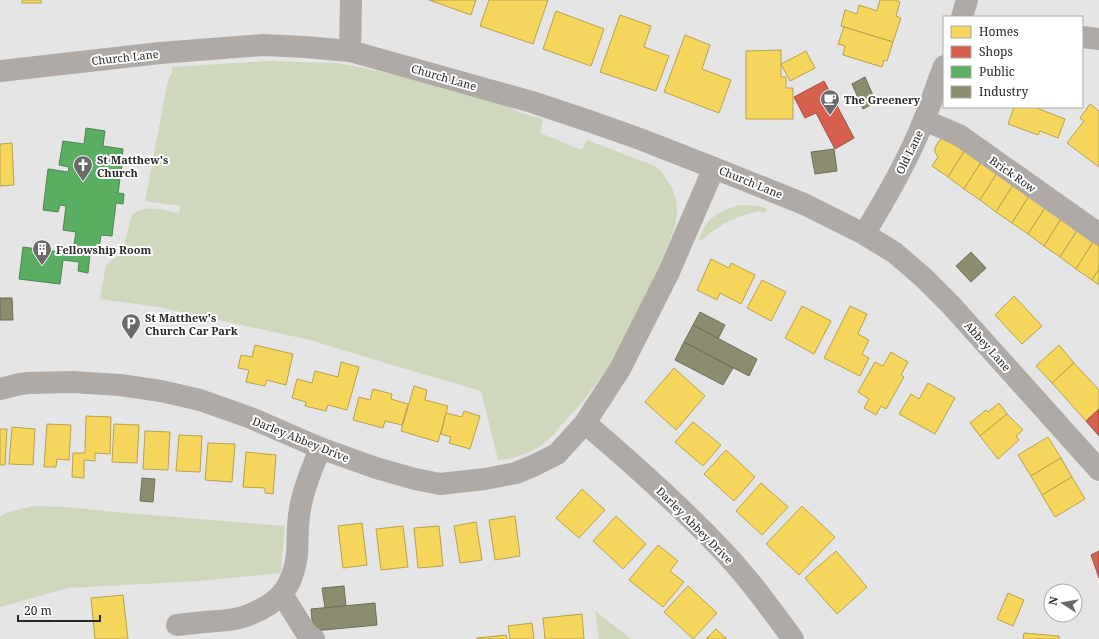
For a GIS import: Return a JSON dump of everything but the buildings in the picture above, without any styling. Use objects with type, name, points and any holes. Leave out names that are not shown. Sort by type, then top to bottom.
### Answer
[{"type":"street","points":[[350,51],[351,0]]},
{"type":"street","points":[[962,16],[967,0]]},
{"type":"street","points":[[1083,37],[1099,40]]},
{"type":"street","name":"Church Lane","points":[[0,70],[160,53],[263,45],[350,51],[532,102],[640,139],[804,204],[864,234]]},
{"type":"street","name":"Old Lane","points":[[864,234],[889,193],[924,120],[943,69]]},
{"type":"street","name":"Brick Row","points":[[924,120],[959,135],[1099,234]]},
{"type":"street","name":"Darley Abbey Drive","points":[[0,389],[28,383],[72,382],[120,385],[161,391],[200,400],[251,418],[320,448],[376,468],[415,479],[440,484],[516,473],[557,454],[585,423],[624,361],[668,274],[714,168]]},
{"type":"street","name":"Abbey Lane","points":[[864,234],[894,253],[925,279],[950,304],[1099,470]]},
{"type":"street","name":"Darley Abbey Drive","points":[[585,423],[643,473],[721,549],[755,587],[793,639]]},
{"type":"street","points":[[177,625],[226,620],[245,616],[274,602],[282,594],[290,582],[294,570],[297,554],[298,518],[304,491],[320,448]]},
{"type":"street","points":[[282,594],[307,634],[314,639]]},
{"type":"green space","points":[[268,61],[336,63],[365,68],[504,104],[521,113],[543,119],[540,133],[582,150],[587,140],[655,166],[661,171],[672,188],[676,200],[677,210],[675,226],[642,307],[607,369],[585,399],[550,438],[538,448],[509,459],[498,460],[481,391],[310,340],[158,307],[100,299],[106,265],[122,252],[132,215],[143,209],[155,209],[179,213],[180,206],[145,201],[168,80],[172,72],[172,67]]},
{"type":"green space","points":[[741,205],[760,206],[767,209],[764,213],[758,211],[725,223],[702,240],[699,239],[708,221],[726,210]]},
{"type":"green space","points":[[33,506],[66,507],[285,526],[281,573],[199,581],[68,588],[0,607],[0,516],[8,512]]},
{"type":"green space","points":[[595,611],[631,639],[599,639]]},
{"type":"place","name":"The Greenery","points":[[830,116]]},
{"type":"place","name":"St Matthew's Church","points":[[83,182]]},
{"type":"place","name":"Fellowship Room","points":[[42,266]]},
{"type":"place","name":"St Matthew's Church Car Park","points":[[131,340]]}]
